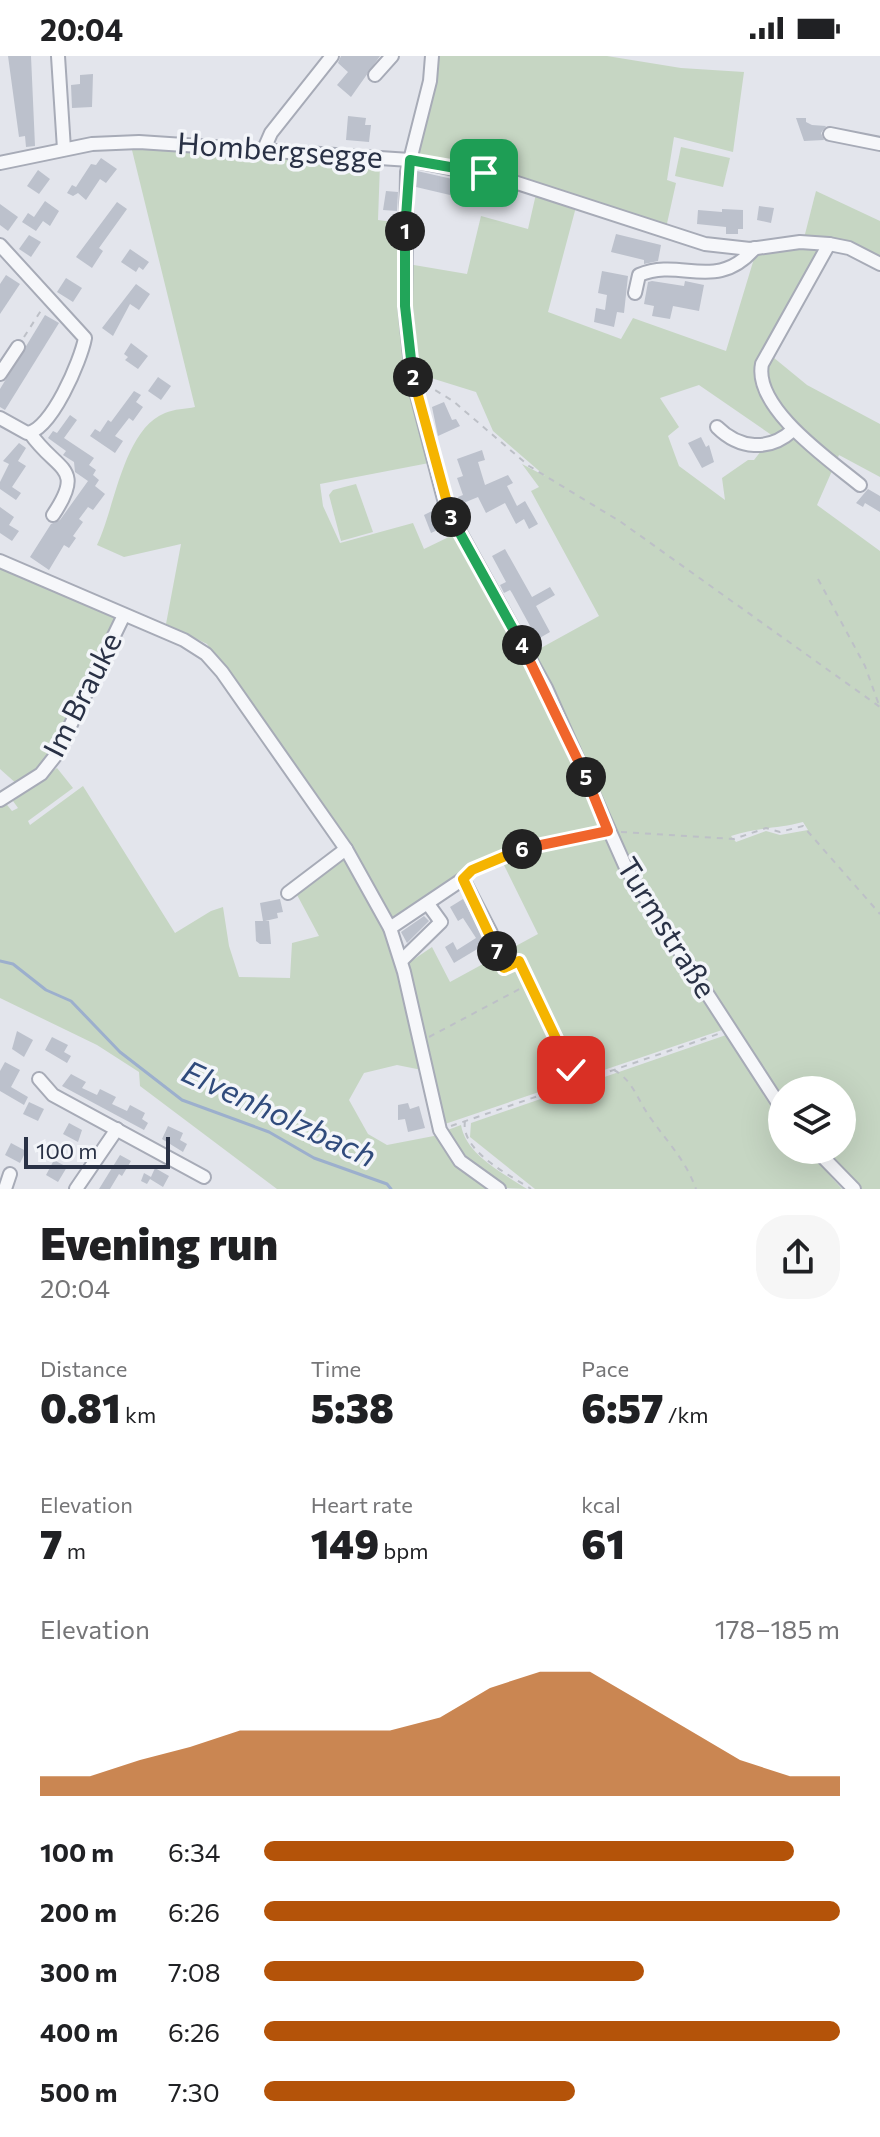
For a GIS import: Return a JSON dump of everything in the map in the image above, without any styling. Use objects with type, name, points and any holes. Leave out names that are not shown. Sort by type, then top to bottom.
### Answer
[{"type":"street","points":[[58,56],[64,149]]},
{"type":"street","points":[[264,149],[271,133],[332,56]]},
{"type":"street","points":[[375,75],[392,56]]},
{"type":"street","name":"Turmstraße","points":[[432,56],[430,81],[410,160],[406,197],[405,306],[412,376],[446,507],[546,688],[627,870],[768,1088]]},
{"type":"street","points":[[830,134],[880,144]]},
{"type":"street","name":"Hombergsegge","points":[[0,163],[102,143],[139,142],[410,160],[508,180],[693,241],[755,248],[800,242],[829,244],[849,248],[880,264]]},
{"type":"street","points":[[829,244],[761,370],[768,391],[793,430],[860,485]]},
{"type":"street","points":[[0,245],[81,330],[84,342],[50,417],[40,429],[30,433]]},
{"type":"street","points":[[635,293],[639,275],[657,268],[699,274],[739,266],[755,248]]},
{"type":"street","points":[[0,374],[18,347]]},
{"type":"street","points":[[0,418],[30,433],[62,469],[69,483],[69,491],[53,515]]},
{"type":"street","points":[[717,427],[733,441],[752,446],[777,440],[793,430]]},
{"type":"street","points":[[0,561],[184,640],[206,654],[346,849],[390,928],[401,961],[440,1130],[460,1161],[499,1189]]},
{"type":"street","name":"Im Brauke","points":[[0,800],[41,774],[56,755],[124,615]]},
{"type":"street","points":[[288,893],[346,849]]},
{"type":"street","points":[[390,928],[463,879],[491,933]]},
{"type":"street","points":[[401,961],[441,922],[428,904]]},
{"type":"street","points":[[39,1079],[53,1095],[204,1177]]},
{"type":"street","points":[[76,1189],[117,1129]]},
{"type":"street","points":[[830,1164],[854,1189]]},
{"type":"street","points":[[5,1189],[10,1174]]},
{"type":"path","points":[[18,347],[49,297]]},
{"type":"path","points":[[412,376],[453,401],[529,466],[634,530],[880,707]]},
{"type":"path","points":[[818,579],[865,666],[880,707]]},
{"type":"path","points":[[463,879],[472,870],[505,854],[608,831],[734,839],[766,828],[780,832],[803,826],[880,914]]},
{"type":"path","points":[[491,933],[504,968],[519,961],[577,1082]]},
{"type":"path","points":[[420,1042],[530,984]]},
{"type":"path","points":[[440,1130],[730,1031]]},
{"type":"path","points":[[613,1070],[627,1077],[651,1119],[691,1173],[696,1189]]},
{"type":"path","points":[[465,1120],[464,1129],[474,1147],[531,1189]]},
{"type":"green space","points":[[435,56],[607,56],[681,68],[744,72],[733,152],[674,137],[667,180],[676,183],[666,228],[417,155]]},
{"type":"green space","points":[[131,146],[380,164],[378,220],[401,223],[403,306],[429,463],[320,484],[323,506],[340,543],[413,523],[424,549],[455,534],[544,693],[595,803],[725,1029],[442,1125],[407,964],[432,947],[450,982],[538,934],[497,851],[390,919],[207,644],[166,624],[181,544],[124,557],[97,545],[122,472],[139,436],[151,422],[165,413],[195,407]]},
{"type":"green space","points":[[681,147],[730,158],[723,187],[675,176]]},
{"type":"green space","points":[[816,191],[880,221],[880,260],[804,238]]},
{"type":"green space","points":[[536,194],[576,207],[548,312],[621,339],[633,318],[726,351],[756,252],[791,247],[830,250],[768,353],[807,385],[880,424],[880,477],[839,455],[817,505],[880,551],[880,1189],[857,1189],[833,1164],[856,1164],[856,1076],[768,1076],[768,1084],[638,885],[530,654],[599,616],[531,491],[539,487],[522,464],[545,476],[493,431],[476,392],[415,373],[408,264],[467,274],[481,216],[528,229]],"holes":[[[699,385],[773,436],[754,460],[748,460],[722,478],[725,500],[679,466],[668,436],[679,427],[660,398]],[[803,822],[808,830],[780,835],[766,831],[736,842],[731,836]]]},
{"type":"green space","points":[[356,484],[373,532],[341,541],[329,495],[333,490]]},
{"type":"green space","points":[[0,566],[120,619],[89,686],[40,772],[18,785],[0,769]]},
{"type":"green space","points":[[57,768],[73,788],[28,821],[30,825],[83,786],[175,933],[223,907],[229,946],[239,977],[290,978],[292,943],[319,936],[296,893],[346,857],[398,958],[422,1070],[397,1065],[364,1073],[349,1100],[368,1134],[387,1145],[439,1135],[492,1189],[277,1189],[140,1086],[139,1072],[97,1045],[0,998],[0,805],[4,801],[12,811],[18,808],[13,801]]},
{"type":"green space","points":[[729,1034],[768,1092],[768,1164],[820,1164],[842,1189],[535,1189],[470,1137],[471,1123]]},
{"type":"green space","points":[[461,1125],[464,1136],[478,1154],[527,1189],[504,1188],[461,1156],[445,1131]]},
{"type":"building","points":[[8,56],[31,56],[35,146],[26,147],[25,136],[19,137]]},
{"type":"building","points":[[341,56],[380,56],[351,97],[337,85],[348,72],[338,63]]},
{"type":"building","points":[[93,74],[92,107],[72,108],[71,85],[80,84],[80,75]]},
{"type":"building","points":[[348,116],[366,118],[365,125],[371,125],[369,142],[346,140]]},
{"type":"building","points":[[796,118],[806,118],[806,122],[812,125],[826,126],[821,133],[824,140],[804,141]]},
{"type":"building","points":[[101,158],[117,169],[106,183],[100,179],[86,200],[78,193],[73,196],[67,193],[72,185],[76,187],[91,164],[96,165]]},
{"type":"building","points":[[38,170],[50,179],[39,194],[27,186]]},
{"type":"building","points":[[417,171],[470,183],[469,190],[452,187],[450,195],[416,187]]},
{"type":"building","points":[[386,191],[398,192],[397,211],[383,210]]},
{"type":"building","points":[[45,201],[59,211],[50,226],[43,221],[36,231],[22,222],[28,213],[34,217]]},
{"type":"building","points":[[117,202],[127,209],[99,248],[103,251],[92,268],[76,257]]},
{"type":"building","points":[[0,204],[18,217],[8,231],[0,225]]},
{"type":"building","points":[[759,206],[774,208],[771,223],[757,220]]},
{"type":"building","points":[[722,209],[743,210],[743,229],[738,229],[738,234],[726,234],[726,227],[697,224],[698,210],[722,212]]},
{"type":"building","points":[[616,234],[661,245],[658,261],[644,264],[644,260],[611,252]]},
{"type":"building","points":[[29,235],[41,242],[31,257],[19,249]]},
{"type":"building","points":[[130,249],[149,262],[143,270],[139,267],[136,272],[121,262]]},
{"type":"building","points":[[602,271],[628,276],[624,313],[617,312],[614,327],[594,322],[596,308],[605,310],[607,295],[598,293]]},
{"type":"building","points":[[6,275],[20,284],[0,314],[0,284]]},
{"type":"building","points":[[66,278],[82,288],[73,302],[57,292]]},
{"type":"building","points":[[685,281],[704,285],[699,311],[673,306],[670,319],[652,316],[654,306],[644,304],[648,282],[684,286]]},
{"type":"building","points":[[136,284],[150,294],[139,310],[130,304],[113,336],[102,328]]},
{"type":"building","points":[[45,315],[59,323],[5,410],[0,407],[0,389]]},
{"type":"building","points":[[131,343],[148,356],[138,369],[125,360],[128,357],[124,354]]},
{"type":"building","points":[[158,377],[171,386],[161,400],[148,391]]},
{"type":"building","points":[[134,391],[141,395],[136,402],[143,407],[133,421],[129,418],[115,436],[123,441],[115,453],[90,436],[95,429],[100,432],[108,420],[111,422]]},
{"type":"building","points":[[444,402],[452,420],[456,419],[460,426],[438,436],[432,407]]},
{"type":"building","points":[[70,415],[77,420],[64,438],[94,458],[89,465],[96,470],[93,475],[99,480],[95,486],[105,494],[93,510],[88,507],[79,519],[83,522],[73,536],[76,538],[69,548],[64,545],[49,570],[30,557],[51,524],[60,520],[88,481],[75,472],[74,462],[63,455],[66,451],[48,438],[53,431],[57,433]]},
{"type":"building","points":[[701,437],[706,447],[709,445],[714,462],[702,468],[688,443]]},
{"type":"building","points":[[19,443],[26,448],[18,461],[26,466],[12,487],[21,493],[16,500],[0,489],[0,482],[9,464],[3,461]]},
{"type":"building","points":[[482,450],[485,460],[478,462],[485,485],[508,475],[513,483],[507,486],[517,506],[525,501],[538,524],[529,529],[524,519],[516,524],[505,503],[486,513],[478,497],[461,504],[458,497],[463,495],[457,478],[463,476],[457,459]]},
{"type":"building","points":[[868,489],[880,496],[880,512],[865,503],[863,507],[856,503]]},
{"type":"building","points":[[0,507],[14,517],[9,525],[19,531],[12,541],[0,533]]},
{"type":"building","points":[[436,509],[444,527],[431,533],[424,515]]},
{"type":"building","points":[[505,549],[532,597],[550,587],[555,595],[536,606],[550,632],[538,639],[540,643],[533,647],[529,638],[535,635],[510,590],[504,593],[500,585],[506,582],[492,556]]},
{"type":"building","points":[[280,899],[283,912],[277,913],[278,918],[265,921],[269,921],[271,944],[260,944],[256,941],[255,921],[263,921],[260,903]]},
{"type":"building","points":[[463,899],[483,937],[489,942],[454,963],[445,947],[453,942],[457,950],[476,938],[463,918],[458,921],[450,907]]},
{"type":"building","points":[[424,916],[429,921],[407,943],[401,932]]},
{"type":"building","points":[[17,1031],[33,1040],[24,1057],[12,1049]]},
{"type":"building","points":[[52,1037],[68,1045],[64,1052],[71,1056],[67,1063],[45,1050]]},
{"type":"building","points":[[5,1062],[20,1070],[11,1087],[28,1097],[24,1105],[0,1091],[0,1071]]},
{"type":"building","points":[[71,1074],[86,1082],[82,1088],[97,1095],[100,1089],[116,1097],[112,1104],[127,1111],[130,1105],[145,1113],[142,1119],[148,1123],[144,1130],[62,1086]]},
{"type":"building","points":[[29,1102],[44,1109],[38,1121],[23,1114]]},
{"type":"building","points":[[408,1103],[410,1109],[419,1106],[425,1128],[408,1132],[405,1119],[398,1120],[398,1105]]},
{"type":"building","points":[[69,1123],[82,1130],[78,1142],[63,1134]]},
{"type":"building","points":[[168,1126],[183,1133],[180,1140],[187,1144],[183,1152],[162,1139]]},
{"type":"building","points":[[11,1143],[26,1151],[20,1163],[5,1155]]},
{"type":"building","points":[[120,1155],[131,1161],[122,1176],[119,1174],[110,1189],[99,1189]]},
{"type":"building","points":[[54,1160],[67,1167],[58,1182],[46,1175]]},
{"type":"building","points":[[155,1168],[169,1176],[163,1187],[150,1179],[147,1184],[141,1181],[144,1173],[151,1177]]},
{"type":"waterway","name":"Elvenholzbach","points":[[0,961],[13,964],[46,990],[71,1001],[120,1052],[182,1100],[269,1132],[314,1158],[387,1184],[391,1189]]},
{"type":"route","points":[[484,173],[410,160],[405,219],[408,342],[412,376],[446,507],[546,688],[608,831],[556,840],[505,854],[472,870],[463,879],[491,933],[504,968],[519,961],[571,1070]]}]
